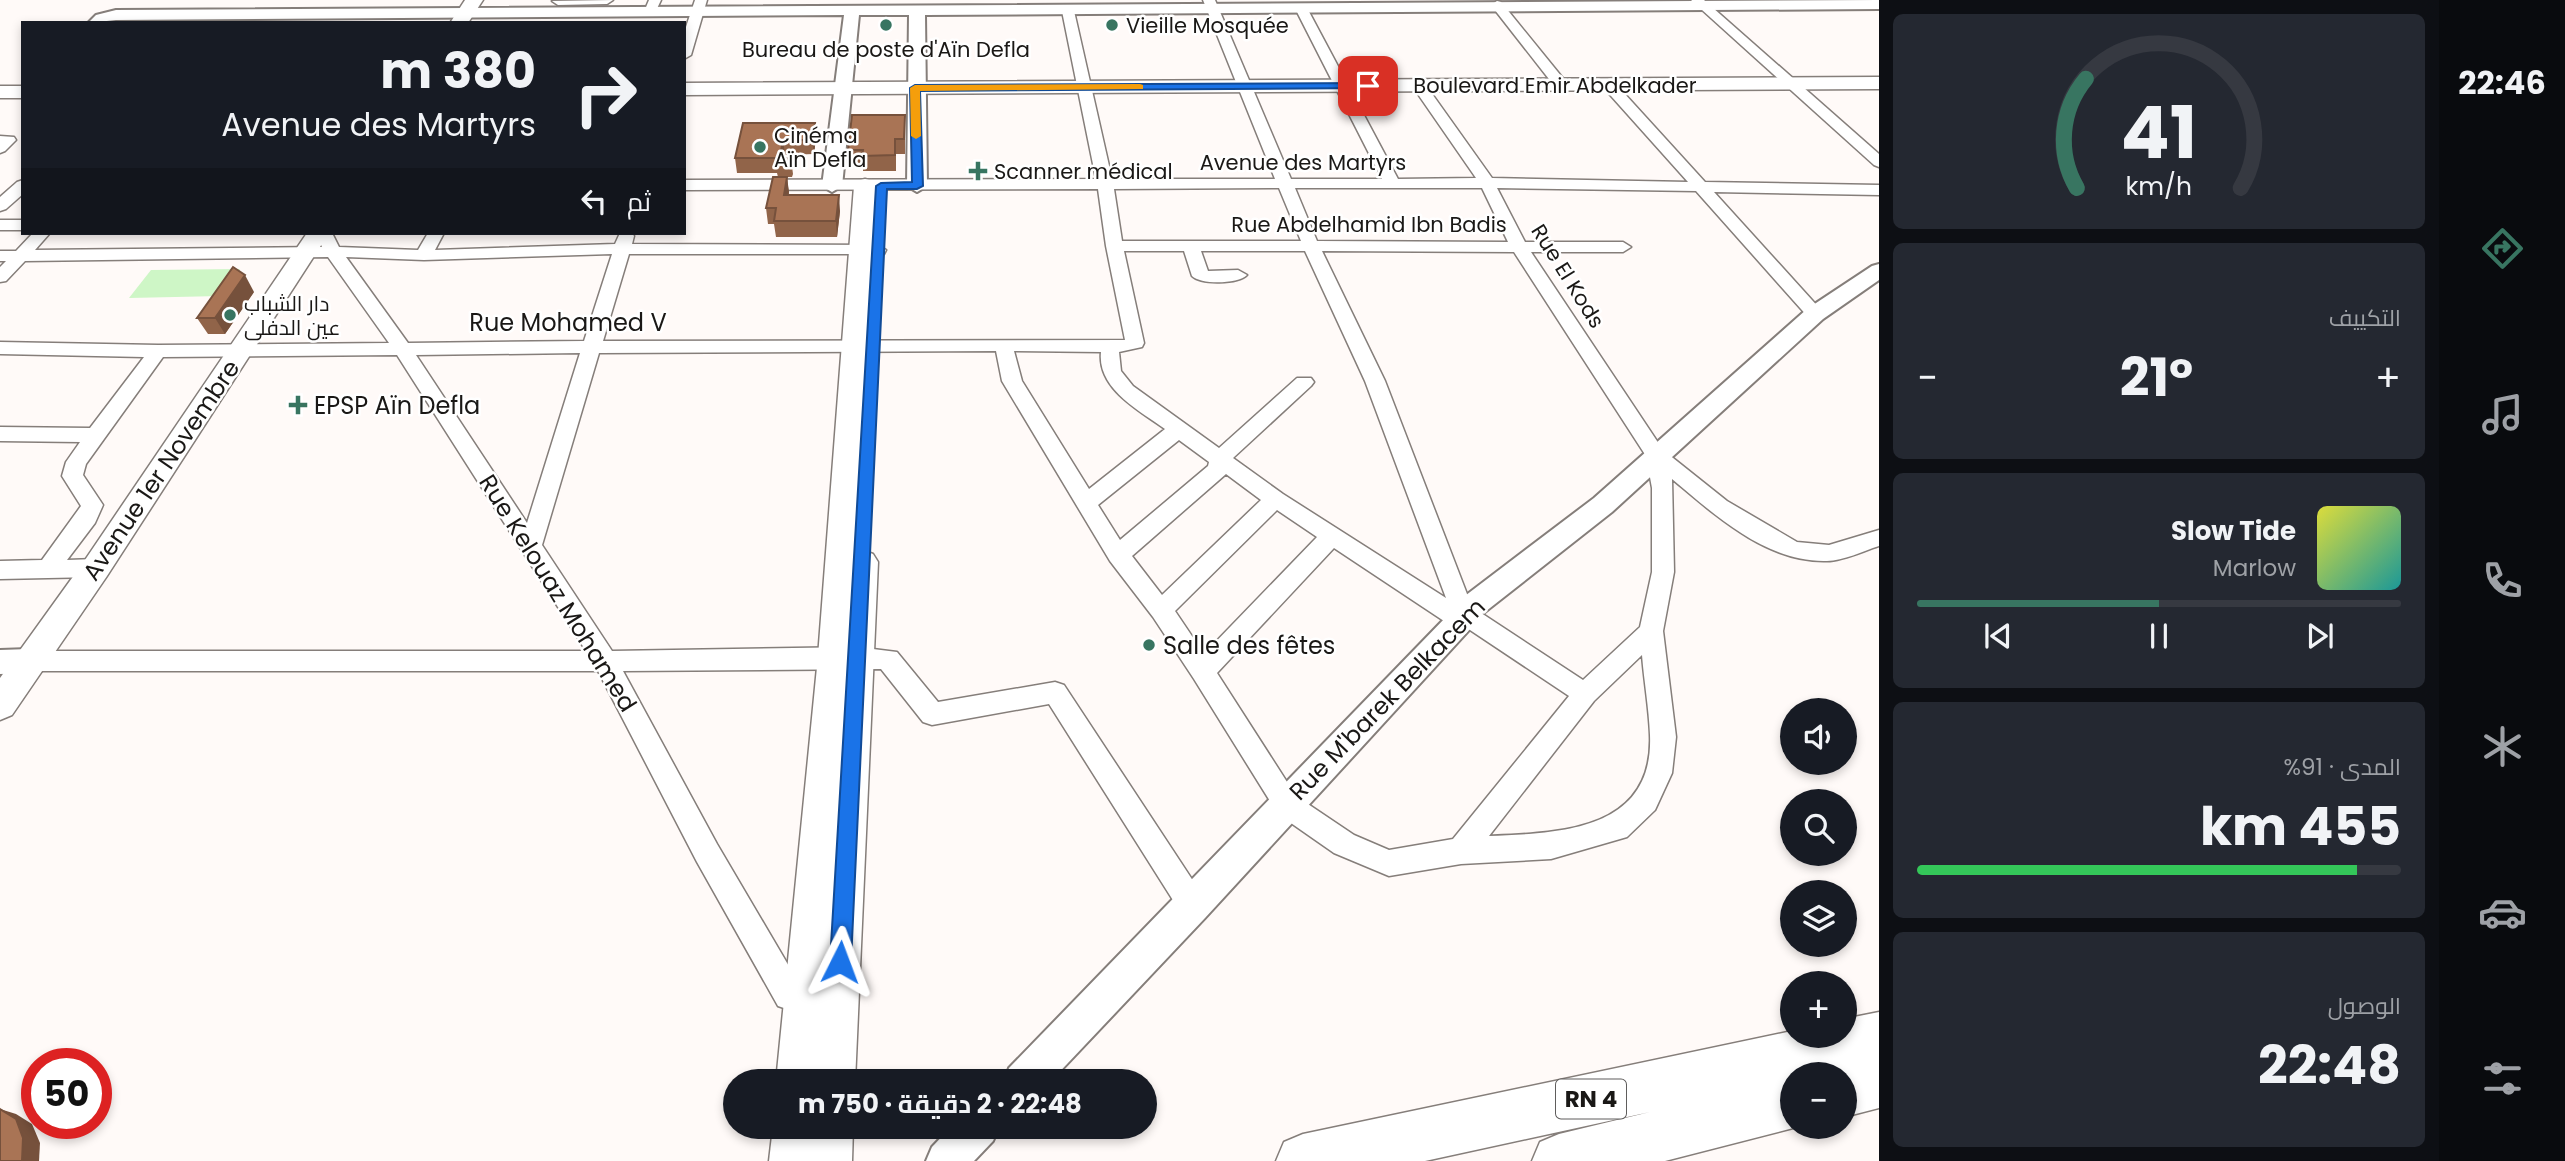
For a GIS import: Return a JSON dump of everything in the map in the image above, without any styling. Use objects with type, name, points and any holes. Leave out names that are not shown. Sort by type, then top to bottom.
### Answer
[{"type":"highway","name":"RN 4","points":[[1303,1161],[1879,1037]]},
{"type":"highway","points":[[1857,1088],[1879,1082]]},
{"type":"highway","name":"RN 4","points":[[1559,1161],[1620,1153],[1780,1106]]},
{"type":"main road","name":"Boulevard Emir Abdelkader","points":[[686,89],[1879,83]]},
{"type":"main road","points":[[801,1069],[822,992],[846,657],[873,186]]},
{"type":"main road","name":"Avenue 1er Novembre","points":[[0,705],[15,662],[96,568],[241,351],[320,242]]},
{"type":"main road","points":[[822,992],[832,1069]]},
{"type":"main road","points":[[792,1161],[794,1139]]},
{"type":"main road","points":[[829,1161],[830,1139]]},
{"type":"street","points":[[553,9],[607,1]]},
{"type":"street","points":[[98,21],[116,15],[466,12],[653,6],[799,6],[852,12],[883,6],[917,11],[1211,5],[1301,8],[1699,2],[1879,4]]},
{"type":"street","points":[[1699,2],[1879,162]]},
{"type":"street","points":[[1211,5],[1311,246],[1375,381],[1462,616]]},
{"type":"street","points":[[1497,5],[1561,85]]},
{"type":"street","points":[[686,48],[699,6]]},
{"type":"street","points":[[1301,8],[1392,183]]},
{"type":"street","points":[[1068,10],[1105,184],[1114,246]]},
{"type":"street","points":[[917,11],[917,186]]},
{"type":"street","points":[[832,186],[852,12]]},
{"type":"street","points":[[1608,84],[1815,314]]},
{"type":"street","name":"Rue El Kods","points":[[1420,86],[1488,183],[1521,247],[1656,455]]},
{"type":"street","points":[[0,140],[9,140],[0,148]]},
{"type":"street","name":"Avenue des Martyrs","points":[[686,185],[1488,183],[1879,190]]},
{"type":"street","points":[[0,225],[21,225]]},
{"type":"street","points":[[0,277],[40,235]]},
{"type":"street","points":[[424,255],[435,235]]},
{"type":"street","points":[[531,544],[624,241]]},
{"type":"street","points":[[0,256],[320,242],[424,255],[624,241],[869,250]]},
{"type":"street","name":"Rue Kelouaz Mohamed","points":[[320,242],[402,348],[606,662],[707,853],[789,995],[822,992]]},
{"type":"street","name":"Rue Abdelhamid Ibn Badis","points":[[1114,246],[1623,247]]},
{"type":"street","name":"Rue Mohamed V","points":[[0,348],[241,351],[864,345],[1111,347],[1135,343],[1114,246]]},
{"type":"street","points":[[1191,246],[1201,275],[1238,275]]},
{"type":"street","name":"Rue M'barek Belkacem","points":[[1036,1069],[1194,906],[1462,616],[1602,505],[1815,314],[1879,270]]},
{"type":"street","points":[[1004,347],[1012,381],[1118,555],[1161,610],[1203,672],[1287,805],[1344,844],[1390,863],[1461,851],[1551,846],[1617,828],[1647,801],[1659,773],[1663,737],[1659,681],[1651,631],[1663,572],[1662,488],[1656,455]]},
{"type":"street","points":[[1111,347],[1108,360],[1111,373],[1126,391],[1178,430],[1331,537],[1584,694]]},
{"type":"street","points":[[49,568],[87,517],[92,505],[72,476],[76,461],[158,351]]},
{"type":"street","points":[[1118,555],[1218,469],[1220,458],[1304,382]]},
{"type":"street","points":[[1086,503],[1178,430]]},
{"type":"street","points":[[0,434],[97,435]]},
{"type":"street","points":[[1656,455],[1719,507],[1793,550],[1829,553],[1878,539]]},
{"type":"street","points":[[1161,610],[1275,499]]},
{"type":"street","points":[[1203,672],[1331,537]]},
{"type":"street","points":[[0,570],[96,568]]},
{"type":"street","points":[[1461,851],[1584,694],[1651,631]]},
{"type":"street","points":[[15,662],[606,662],[846,657],[888,659],[932,714],[1055,692],[1194,906]]},
{"type":"street","points":[[946,1161],[967,1139]]},
{"type":"green space","points":[[240,269],[221,296],[129,298],[151,270]]},
{"type":"building","points":[[852,115],[905,115],[904,139],[895,139],[895,155],[862,156],[863,150],[848,150]]},
{"type":"building","points":[[743,123],[815,123],[812,140],[783,140],[780,157],[791,159],[790,163],[776,163],[777,158],[735,158]]},
{"type":"building","points":[[773,177],[787,177],[784,195],[839,195],[836,221],[774,221],[776,208],[766,208]]},
{"type":"building","points":[[233,267],[245,275],[215,318],[197,318]]},
{"type":"building","points":[[0,1109],[16,1119],[23,1139],[22,1161],[0,1161]]},
{"type":"slow traffic","points":[[916,136],[915,88],[1140,87]]},
{"type":"place","name":"Bureau de poste d'Aïn Defla","points":[[886,25]]},
{"type":"place","name":"Vieille Mosquée","points":[[1112,25]]},
{"type":"place","name":"Cinéma Aïn Defla","points":[[760,147]]},
{"type":"place","name":"Scanner médical","points":[[978,171]]},
{"type":"place","name":"دار الشباب عين الدفلى","points":[[230,315]]},
{"type":"place","name":"EPSP Aïn Defla","points":[[298,405]]},
{"type":"place","name":"Salle des fêtes","points":[[1149,645]]},
{"type":"route","points":[[840,962],[881,186],[917,186],[915,88],[1368,86]]}]
